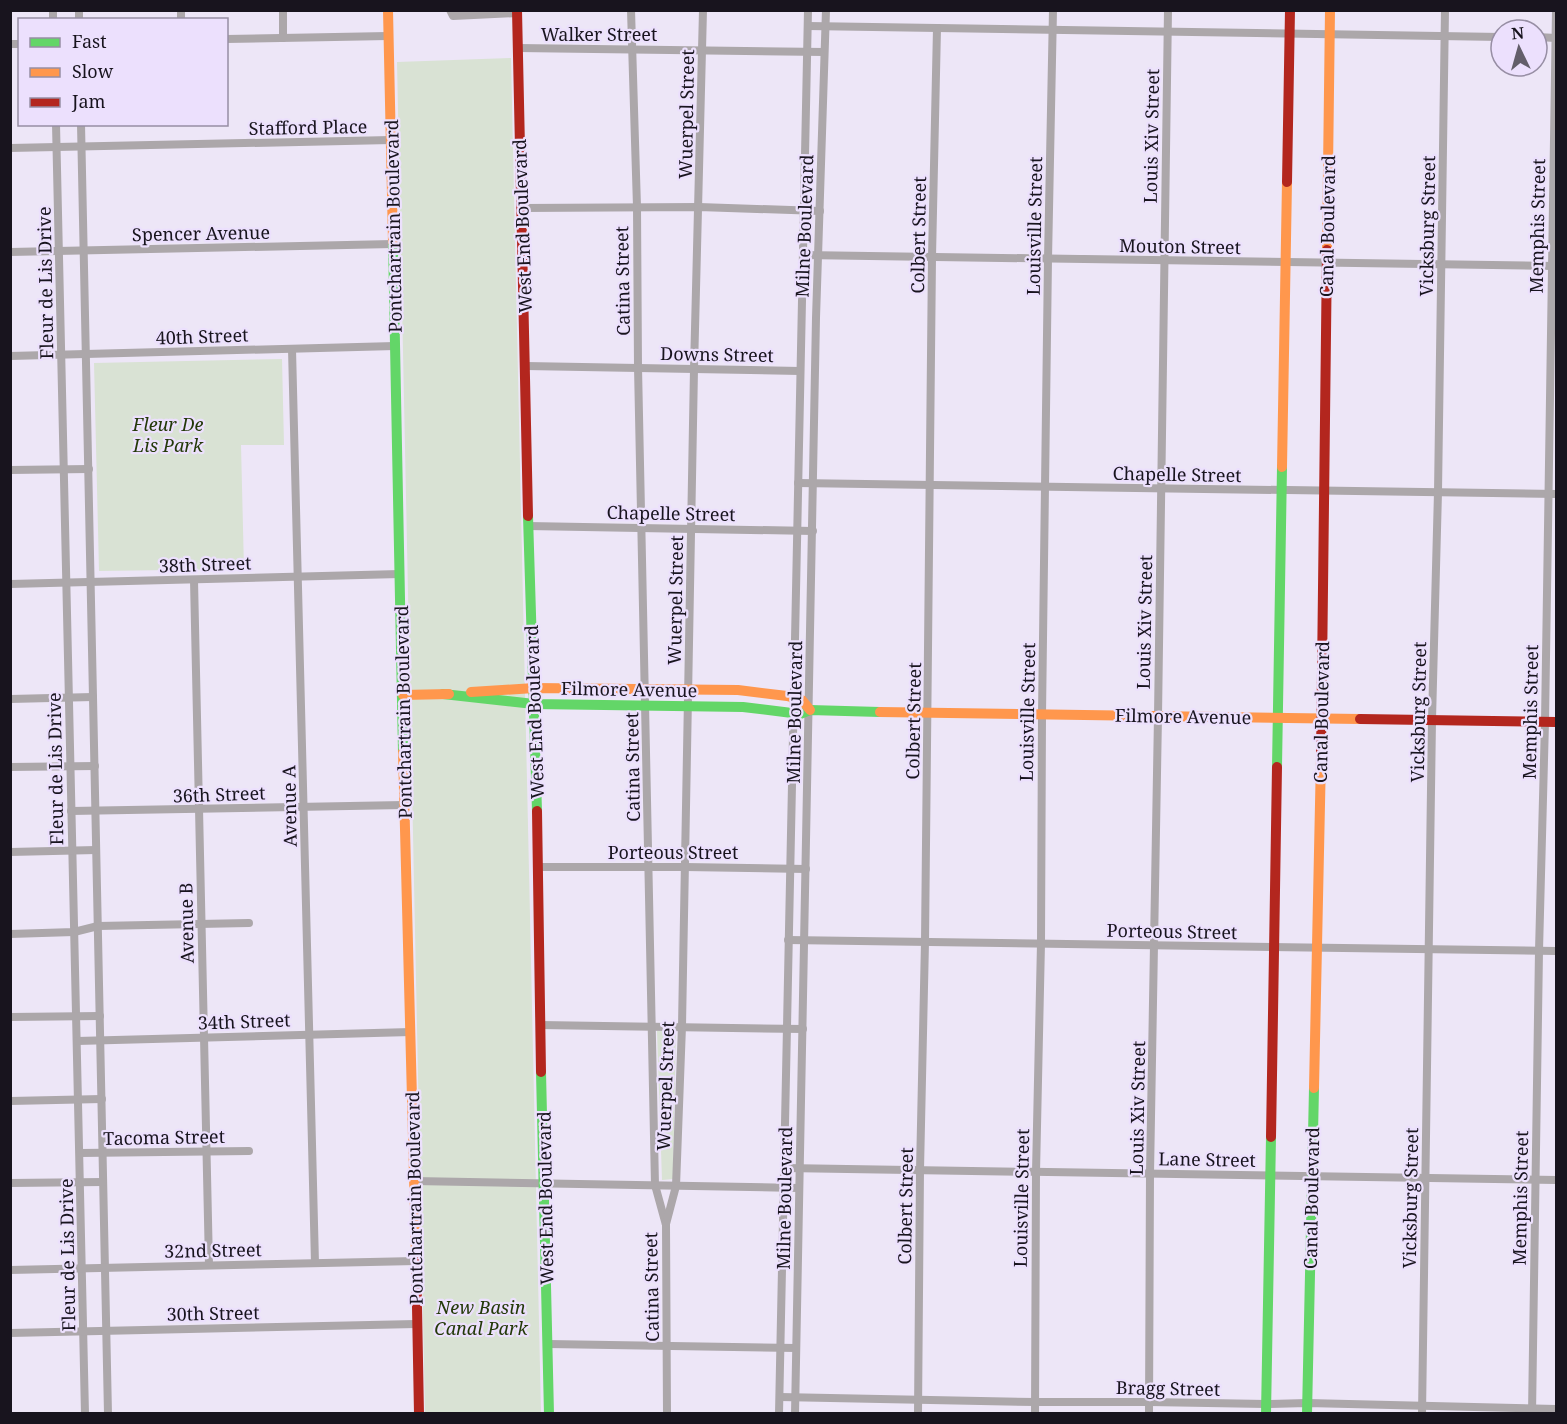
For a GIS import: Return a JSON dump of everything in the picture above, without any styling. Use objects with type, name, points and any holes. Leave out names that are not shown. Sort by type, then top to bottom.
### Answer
[{"type":"main road","name":"Pontchartrain Boulevard","points":[[388,10],[419,1413]]},
{"type":"main road","points":[[1266,1409],[1290,10]]},
{"type":"main road","name":"Canal Boulevard","points":[[1307,1408],[1321,718],[1330,10]]},
{"type":"main road","name":"West End Boulevard","points":[[517,12],[528,526],[539,867],[540,1025],[549,1413]]},
{"type":"main road","name":"Filmore Avenue","points":[[403,695],[534,688],[743,691],[802,700],[810,710]]},
{"type":"main road","name":"Filmore Avenue","points":[[443,694],[534,704],[743,707],[800,714],[810,710],[1551,722]]},
{"type":"street","points":[[283,10],[284,38]]},
{"type":"street","points":[[450,10],[453,16],[517,12]]},
{"type":"street","name":"Catina Street","points":[[631,10],[637,207],[638,367],[655,1185],[666,1225],[667,1413]]},
{"type":"street","name":"Wuerpel Street","points":[[666,1225],[676,1186],[682,1026],[703,10]]},
{"type":"street","name":"Milne Boulevard","points":[[779,1413],[808,10]]},
{"type":"street","name":"Milne Boulevard","points":[[795,1413],[816,329],[825,10]]},
{"type":"street","name":"Louisville Street","points":[[1035,1413],[1036,1172],[1053,10]]},
{"type":"street","name":"Louis Xiv Street","points":[[1149,1413],[1150,1173],[1168,10]]},
{"type":"street","name":"Vicksburg Street","points":[[1423,1409],[1432,720],[1438,492],[1445,10]]},
{"type":"street","name":"Memphis Street","points":[[1532,1411],[1539,951],[1551,722],[1556,10]]},
{"type":"street","points":[[808,26],[1489,37]]},
{"type":"street","name":"Colbert Street","points":[[918,1413],[920,1170],[926,942],[932,257],[937,28]]},
{"type":"street","points":[[228,39],[388,36]]},
{"type":"street","name":"Walker Street","points":[[518,48],[824,52]]},
{"type":"street","name":"Fleur de Lis Drive","points":[[56,126],[85,1413]]},
{"type":"street","name":"Fleur de Lis Drive","points":[[81,126],[108,1413]]},
{"type":"street","name":"Stafford Place","points":[[10,148],[391,140]]},
{"type":"street","points":[[522,208],[699,207],[820,211]]},
{"type":"street","name":"Spencer Avenue","points":[[10,252],[393,244]]},
{"type":"street","name":"Mouton Street","points":[[803,255],[1554,266]]},
{"type":"street","name":"40th Street","points":[[10,356],[395,346]]},
{"type":"street","name":"Avenue A","points":[[292,349],[315,1263]]},
{"type":"street","name":"Downs Street","points":[[526,366],[800,371]]},
{"type":"street","points":[[10,470],[89,469]]},
{"type":"street","name":"Chapelle Street","points":[[798,483],[1552,494]]},
{"type":"street","name":"Chapelle Street","points":[[528,526],[813,531]]},
{"type":"street","name":"38th Street","points":[[10,584],[400,574]]},
{"type":"street","name":"Avenue B","points":[[194,580],[209,1265]]},
{"type":"street","points":[[10,699],[93,697]]},
{"type":"street","points":[[10,767],[95,766]]},
{"type":"street","name":"36th Street","points":[[71,811],[404,805]]},
{"type":"street","points":[[10,852],[96,850]]},
{"type":"street","name":"Porteous Street","points":[[539,867],[806,869]]},
{"type":"street","points":[[10,934],[74,932],[98,926],[249,923]]},
{"type":"street","name":"Porteous Street","points":[[788,940],[1557,951]]},
{"type":"street","points":[[10,1017],[100,1016]]},
{"type":"street","points":[[540,1025],[803,1029]]},
{"type":"street","name":"34th Street","points":[[77,1041],[411,1032]]},
{"type":"street","points":[[10,1101],[102,1099]]},
{"type":"street","name":"Tacoma Street","points":[[80,1153],[249,1151]]},
{"type":"street","name":"Lane Street","points":[[785,1168],[1557,1180]]},
{"type":"street","points":[[414,1181],[799,1188]]},
{"type":"street","points":[[10,1183],[103,1182]]},
{"type":"street","name":"32nd Street","points":[[10,1270],[416,1261]]},
{"type":"street","name":"30th Street","points":[[10,1333],[416,1324]]},
{"type":"street","points":[[548,1344],[796,1348]]},
{"type":"street","name":"Bragg Street","points":[[780,1397],[1149,1402],[1266,1409],[1532,1411],[1557,1409]]},
{"type":"green space","name":"New Basin Canal Park","points":[[511,58],[541,1413],[425,1413],[397,62]]},
{"type":"green space","name":"Fleur De Lis Park","points":[[282,359],[284,445],[241,445],[244,569],[99,571],[94,363]]},
{"type":"green space","points":[[657,1031],[676,1031],[673,1179],[662,1180]]},
{"type":"traffic: fast","points":[[393,242],[403,752]]},
{"type":"traffic: fast","points":[[1277,767],[1282,467]]},
{"type":"traffic: fast","points":[[528,516],[537,811]]},
{"type":"traffic: fast","points":[[443,694],[534,704],[743,707],[800,714],[810,710],[880,712]]},
{"type":"traffic: fast","points":[[541,1072],[549,1414]]},
{"type":"traffic: fast","points":[[1307,1414],[1314,1088]]},
{"type":"traffic: fast","points":[[1266,1414],[1271,1137]]},
{"type":"traffic: slow","points":[[388,10],[393,242]]},
{"type":"traffic: slow","points":[[1327,250],[1330,10]]},
{"type":"traffic: slow","points":[[1282,467],[1287,182]]},
{"type":"traffic: slow","points":[[471,692],[534,688],[738,690],[802,700],[810,710]]},
{"type":"traffic: slow","points":[[403,695],[449,694]]},
{"type":"traffic: slow","points":[[880,712],[1360,719]]},
{"type":"traffic: slow","points":[[403,752],[416,1253]]},
{"type":"traffic: slow","points":[[1314,1088],[1321,757]]},
{"type":"traffic: jam","points":[[517,10],[528,516]]},
{"type":"traffic: jam","points":[[1287,182],[1290,10]]},
{"type":"traffic: jam","points":[[1321,757],[1327,250]]},
{"type":"traffic: jam","points":[[1360,719],[1556,722]]},
{"type":"traffic: jam","points":[[1271,1137],[1277,767]]},
{"type":"traffic: jam","points":[[537,811],[541,1072]]},
{"type":"traffic: jam","points":[[416,1253],[419,1414]]}]
